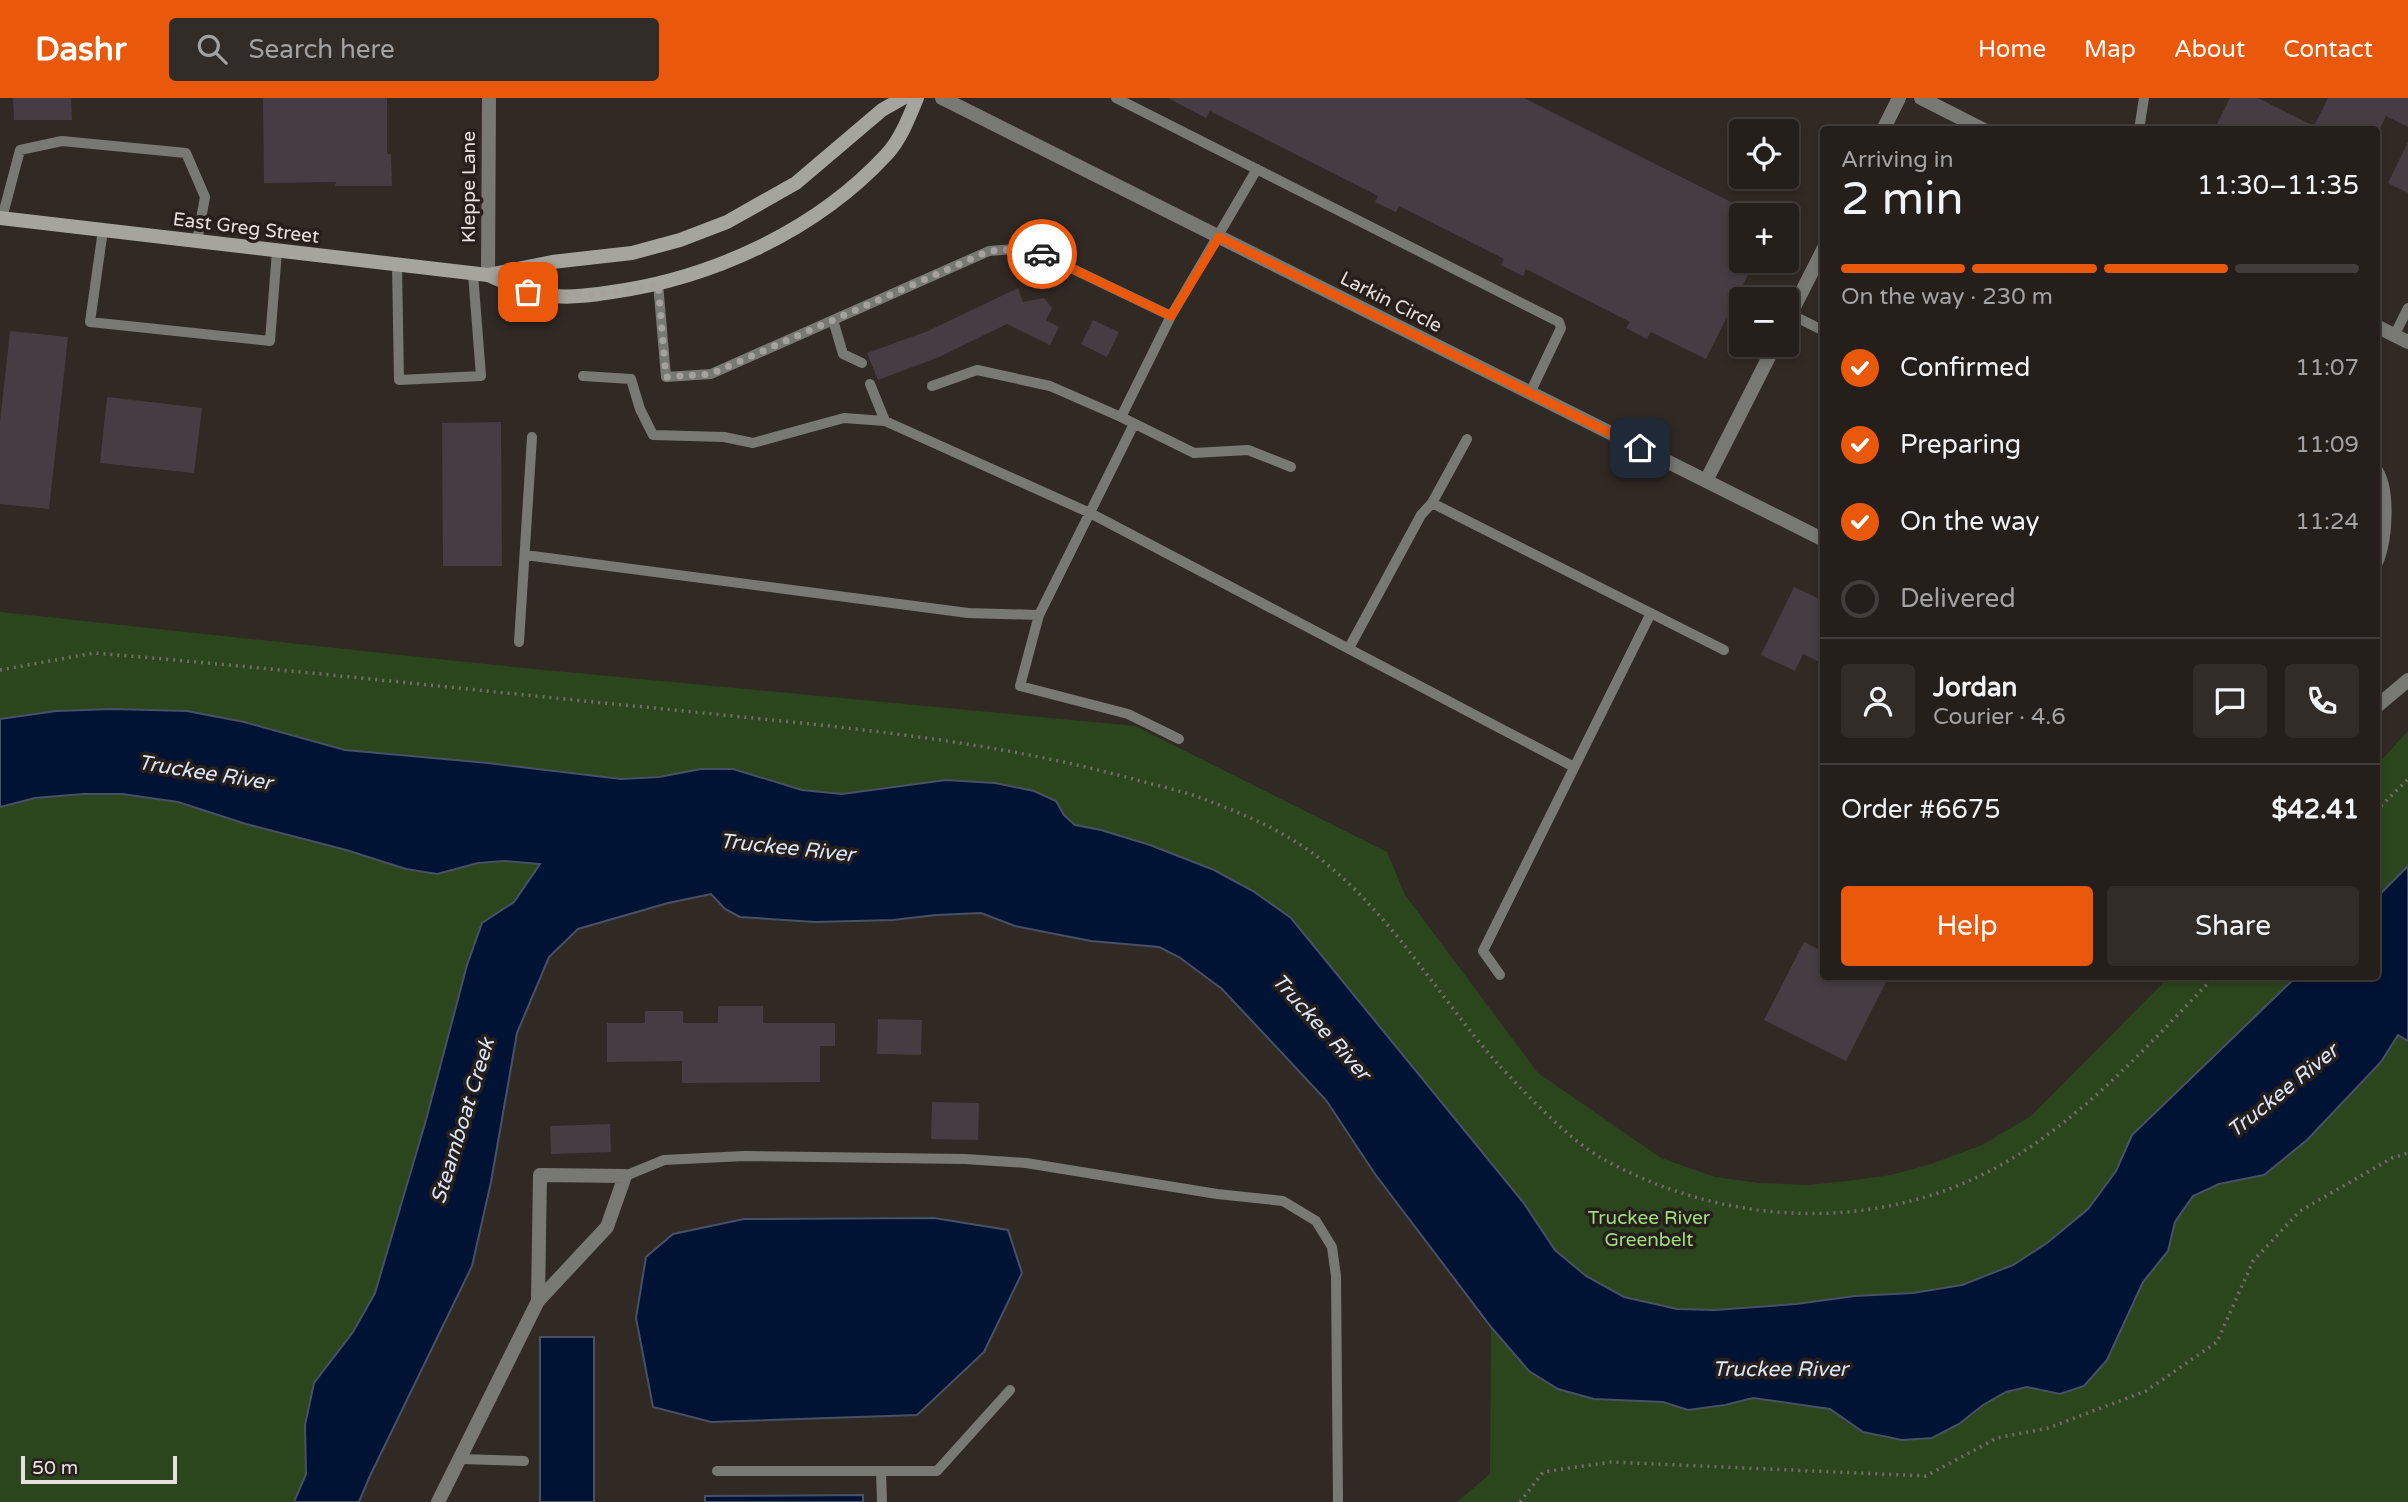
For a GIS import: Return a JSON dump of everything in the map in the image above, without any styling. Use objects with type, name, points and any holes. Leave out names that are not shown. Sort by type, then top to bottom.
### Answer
[{"type":"main road","name":"East Greg Street","points":[[1,218],[488,275],[540,264],[632,253],[681,240],[727,222],[796,183],[883,110],[903,98]]},
{"type":"main road","name":"East Greg Street","points":[[488,275],[528,292],[556,296],[594,295],[692,274],[739,256],[816,213],[855,184],[889,152],[905,126],[917,98]]},
{"type":"street","name":"Kleppe Lane","points":[[488,275],[489,98]]},
{"type":"street","name":"Larkin Circle","points":[[942,98],[1820,538]]},
{"type":"street","points":[[1885,126],[1899,98]]},
{"type":"street","points":[[1921,98],[1976,126]]},
{"type":"street","points":[[1799,296],[1820,255]]},
{"type":"street","points":[[2380,328],[2408,342]]},
{"type":"street","points":[[1706,481],[1769,357]]},
{"type":"street","points":[[2380,704],[2408,680]]},
{"type":"street","points":[[438,1502],[538,1301],[607,1227],[625,1176],[540,1175],[538,1301]]},
{"type":"lane","points":[[1116,98],[1559,323],[1561,328],[1531,393]]},
{"type":"lane","points":[[2140,126],[2144,98]]},
{"type":"lane","points":[[1,218],[20,150],[62,141],[186,153],[205,197],[197,241]]},
{"type":"lane","points":[[1121,417],[1171,316],[1257,169]]},
{"type":"lane","points":[[103,230],[90,323],[270,341],[276,251]]},
{"type":"lane","points":[[658,283],[666,377],[711,374],[989,251],[1029,248],[1171,316]]},
{"type":"lane","points":[[397,265],[399,380],[481,376],[473,274]]},
{"type":"lane","points":[[2395,334],[2408,308]]},
{"type":"lane","points":[[833,320],[843,354],[862,363]]},
{"type":"lane","points":[[1799,321],[1820,329]]},
{"type":"lane","points":[[932,386],[977,370],[1050,386],[1194,453],[1248,450],[1292,467]]},
{"type":"lane","points":[[583,376],[631,379],[640,410],[653,435],[724,437],[753,443],[844,418],[885,421],[1090,513],[1574,767]]},
{"type":"lane","points":[[870,384],[885,421]]},
{"type":"lane","points":[[1134,424],[1040,615],[1020,686],[1128,714],[1179,739]]},
{"type":"lane","points":[[519,642],[532,437]]},
{"type":"lane","points":[[1349,648],[1421,515],[1432,503],[1466,439]]},
{"type":"lane","points":[[2380,472],[2386,503],[2380,559]]},
{"type":"lane","points":[[1432,503],[1724,650]]},
{"type":"lane","points":[[525,555],[968,614],[1040,615]]},
{"type":"lane","points":[[1500,975],[1483,951],[1651,613]]},
{"type":"lane","points":[[625,1176],[664,1160],[744,1156],[965,1159],[1026,1163],[1190,1190],[1283,1201],[1316,1221],[1332,1247],[1336,1276],[1338,1502]]},
{"type":"lane","points":[[717,1471],[937,1471],[1010,1390]]},
{"type":"lane","points":[[460,1459],[524,1461]]},
{"type":"lane","points":[[881,1471],[881,1502]]},
{"type":"path","points":[[0,670],[94,653],[878,731],[1075,763],[1199,797],[1290,838],[1347,884],[1381,918],[1498,1063],[1569,1134],[1599,1157],[1654,1182],[1699,1198],[1768,1212],[1829,1214],[1894,1207],[1942,1194],[1999,1166],[2072,1116],[2148,1045],[2211,980]]},
{"type":"path","points":[[2380,807],[2408,779]]},
{"type":"path","points":[[1520,1502],[1543,1472],[1611,1462],[1926,1476],[1997,1438],[2048,1427],[2146,1391],[2217,1342],[2253,1261],[2300,1211],[2392,1158],[2408,1153]]},
{"type":"green space","name":"Truckee River Greenbelt","points":[[0,612],[504,666],[1135,726],[1387,852],[1405,895],[1538,1073],[1661,1158],[1715,1177],[1759,1183],[1808,1185],[1891,1175],[1982,1145],[2031,1116],[2166,980],[2293,980],[2132,1135],[2116,1171],[2088,1209],[2047,1243],[2013,1265],[1962,1285],[1913,1293],[1715,1310],[1677,1309],[1624,1297],[1586,1276],[1555,1250],[1523,1202],[1291,918],[1150,845],[1075,825],[1064,815],[1056,801],[884,787],[842,794],[802,790],[733,769],[621,779],[345,750],[244,722],[186,711],[56,711],[0,719]]},
{"type":"green space","points":[[2408,731],[2408,866],[2380,894],[2380,762]]},
{"type":"green space","points":[[122,794],[178,802],[406,869],[437,874],[478,863],[541,863],[514,902],[482,923],[467,965],[426,1120],[375,1293],[353,1332],[306,1474],[294,1502],[0,1502],[0,807],[35,798]]},
{"type":"green space","points":[[2398,1034],[2408,1041],[2408,1502],[1457,1502],[1490,1474],[1491,1327],[1529,1371],[1558,1389],[1594,1399],[1663,1402],[1688,1410],[1753,1398],[1830,1409],[1846,1422],[1983,1405],[2006,1392],[2027,1387],[2060,1394],[2107,1360],[2143,1282],[2168,1251],[2175,1222],[2193,1196],[2219,1184],[2264,1175],[2307,1140],[2381,1063]]},
{"type":"water","points":[[56,711],[187,711],[244,722],[345,750],[621,779],[659,777],[701,769],[733,769],[802,790],[842,794],[946,780],[995,783],[1034,791],[1056,801],[1064,815],[1075,825],[1150,845],[1214,870],[1253,891],[1291,918],[1523,1202],[1555,1250],[1586,1276],[1624,1297],[1677,1309],[1715,1310],[1913,1293],[1962,1285],[2013,1265],[2047,1243],[2088,1209],[2116,1171],[2132,1135],[2293,980],[2380,980],[2380,894],[2408,866],[2408,1041],[2398,1035],[2381,1062],[2307,1140],[2264,1175],[2219,1184],[2193,1196],[2175,1222],[2168,1251],[2143,1282],[2107,1360],[2084,1386],[2060,1394],[2027,1387],[2006,1392],[1983,1405],[1959,1424],[1932,1438],[1902,1440],[1863,1432],[1830,1409],[1753,1398],[1688,1410],[1663,1402],[1594,1399],[1558,1389],[1529,1371],[1491,1327],[1375,1174],[1326,1100],[1222,989],[1179,957],[1159,947],[1091,941],[1015,926],[981,913],[893,920],[815,922],[740,917],[725,909],[711,894],[668,903],[578,929],[549,957],[517,1033],[491,1182],[472,1266],[359,1502],[294,1502],[306,1474],[305,1425],[314,1383],[353,1332],[375,1293],[426,1120],[467,965],[482,923],[514,902],[540,864],[504,861],[478,863],[437,874],[406,869],[178,802],[122,794],[35,798],[0,807],[0,719]]},
{"type":"water","points":[[934,1218],[1008,1230],[1022,1273],[984,1352],[917,1415],[711,1422],[653,1407],[636,1318],[646,1257],[673,1234],[744,1219]]},
{"type":"water","points":[[540,1337],[594,1337],[594,1502],[540,1502]]},
{"type":"water","points":[[863,1495],[863,1502],[705,1502],[705,1496]]},
{"type":"building","points":[[13,98],[71,98],[72,120],[14,120]]},
{"type":"building","points":[[263,98],[387,98],[387,154],[391,154],[392,186],[335,186],[336,182],[264,183]]},
{"type":"building","points":[[1168,98],[1524,98],[1733,203],[1729,203],[1729,273],[1749,273],[1742,287],[1729,287],[1729,313],[1706,359],[1651,332],[1647,339],[1626,328],[1630,322],[1526,269],[1523,276],[1501,265],[1504,259],[1399,206],[1396,212],[1375,202],[1378,196],[1210,111],[1206,118]]},
{"type":"building","points":[[2230,98],[2258,98],[2314,126],[2216,126]]},
{"type":"building","points":[[2328,98],[2408,98],[2408,127],[2386,116],[2380,128],[2314,126]]},
{"type":"building","points":[[2408,142],[2408,193],[2388,183]]},
{"type":"building","points":[[1018,288],[1023,302],[1044,298],[1052,308],[1046,320],[1059,327],[1050,345],[1007,324],[939,357],[878,380],[867,353],[928,331]]},
{"type":"building","points":[[1093,320],[1119,332],[1107,357],[1081,344]]},
{"type":"building","points":[[10,331],[68,337],[49,509],[0,504],[0,422]]},
{"type":"building","points":[[107,397],[202,408],[194,473],[100,463]]},
{"type":"building","points":[[501,422],[502,566],[443,566],[442,423]]},
{"type":"building","points":[[1794,587],[1820,599],[1820,662],[1803,654],[1795,671],[1761,655]]},
{"type":"building","points":[[1804,942],[1820,950],[1820,980],[1887,980],[1846,1061],[1764,1020]]},
{"type":"building","points":[[718,1006],[763,1006],[763,1023],[835,1023],[835,1046],[820,1046],[820,1082],[682,1083],[682,1061],[607,1062],[607,1023],[645,1023],[645,1011],[683,1011],[683,1023],[718,1023]]},
{"type":"building","points":[[878,1019],[922,1020],[921,1055],[877,1054]]},
{"type":"building","points":[[932,1102],[979,1103],[978,1140],[931,1139]]},
{"type":"building","points":[[610,1124],[611,1152],[551,1154],[550,1126]]},
{"type":"way so far","points":[[528,292],[556,296],[594,295],[658,283],[666,377],[711,374],[989,251],[1029,248],[1042,254]]},
{"type":"route","points":[[1042,254],[1171,316],[1219,237],[1640,448]]},
{"type":"water label","name":"Truckee River","points":[[205,773]]},
{"type":"water label","name":"Truckee River","points":[[787,848]]},
{"type":"water label","name":"Truckee River","points":[[1321,1027]]},
{"type":"water label","name":"Truckee River","points":[[2283,1091]]},
{"type":"water label","name":"Steamboat Creek","points":[[463,1121]]},
{"type":"water label","name":"Truckee River","points":[[1780,1369]]}]
